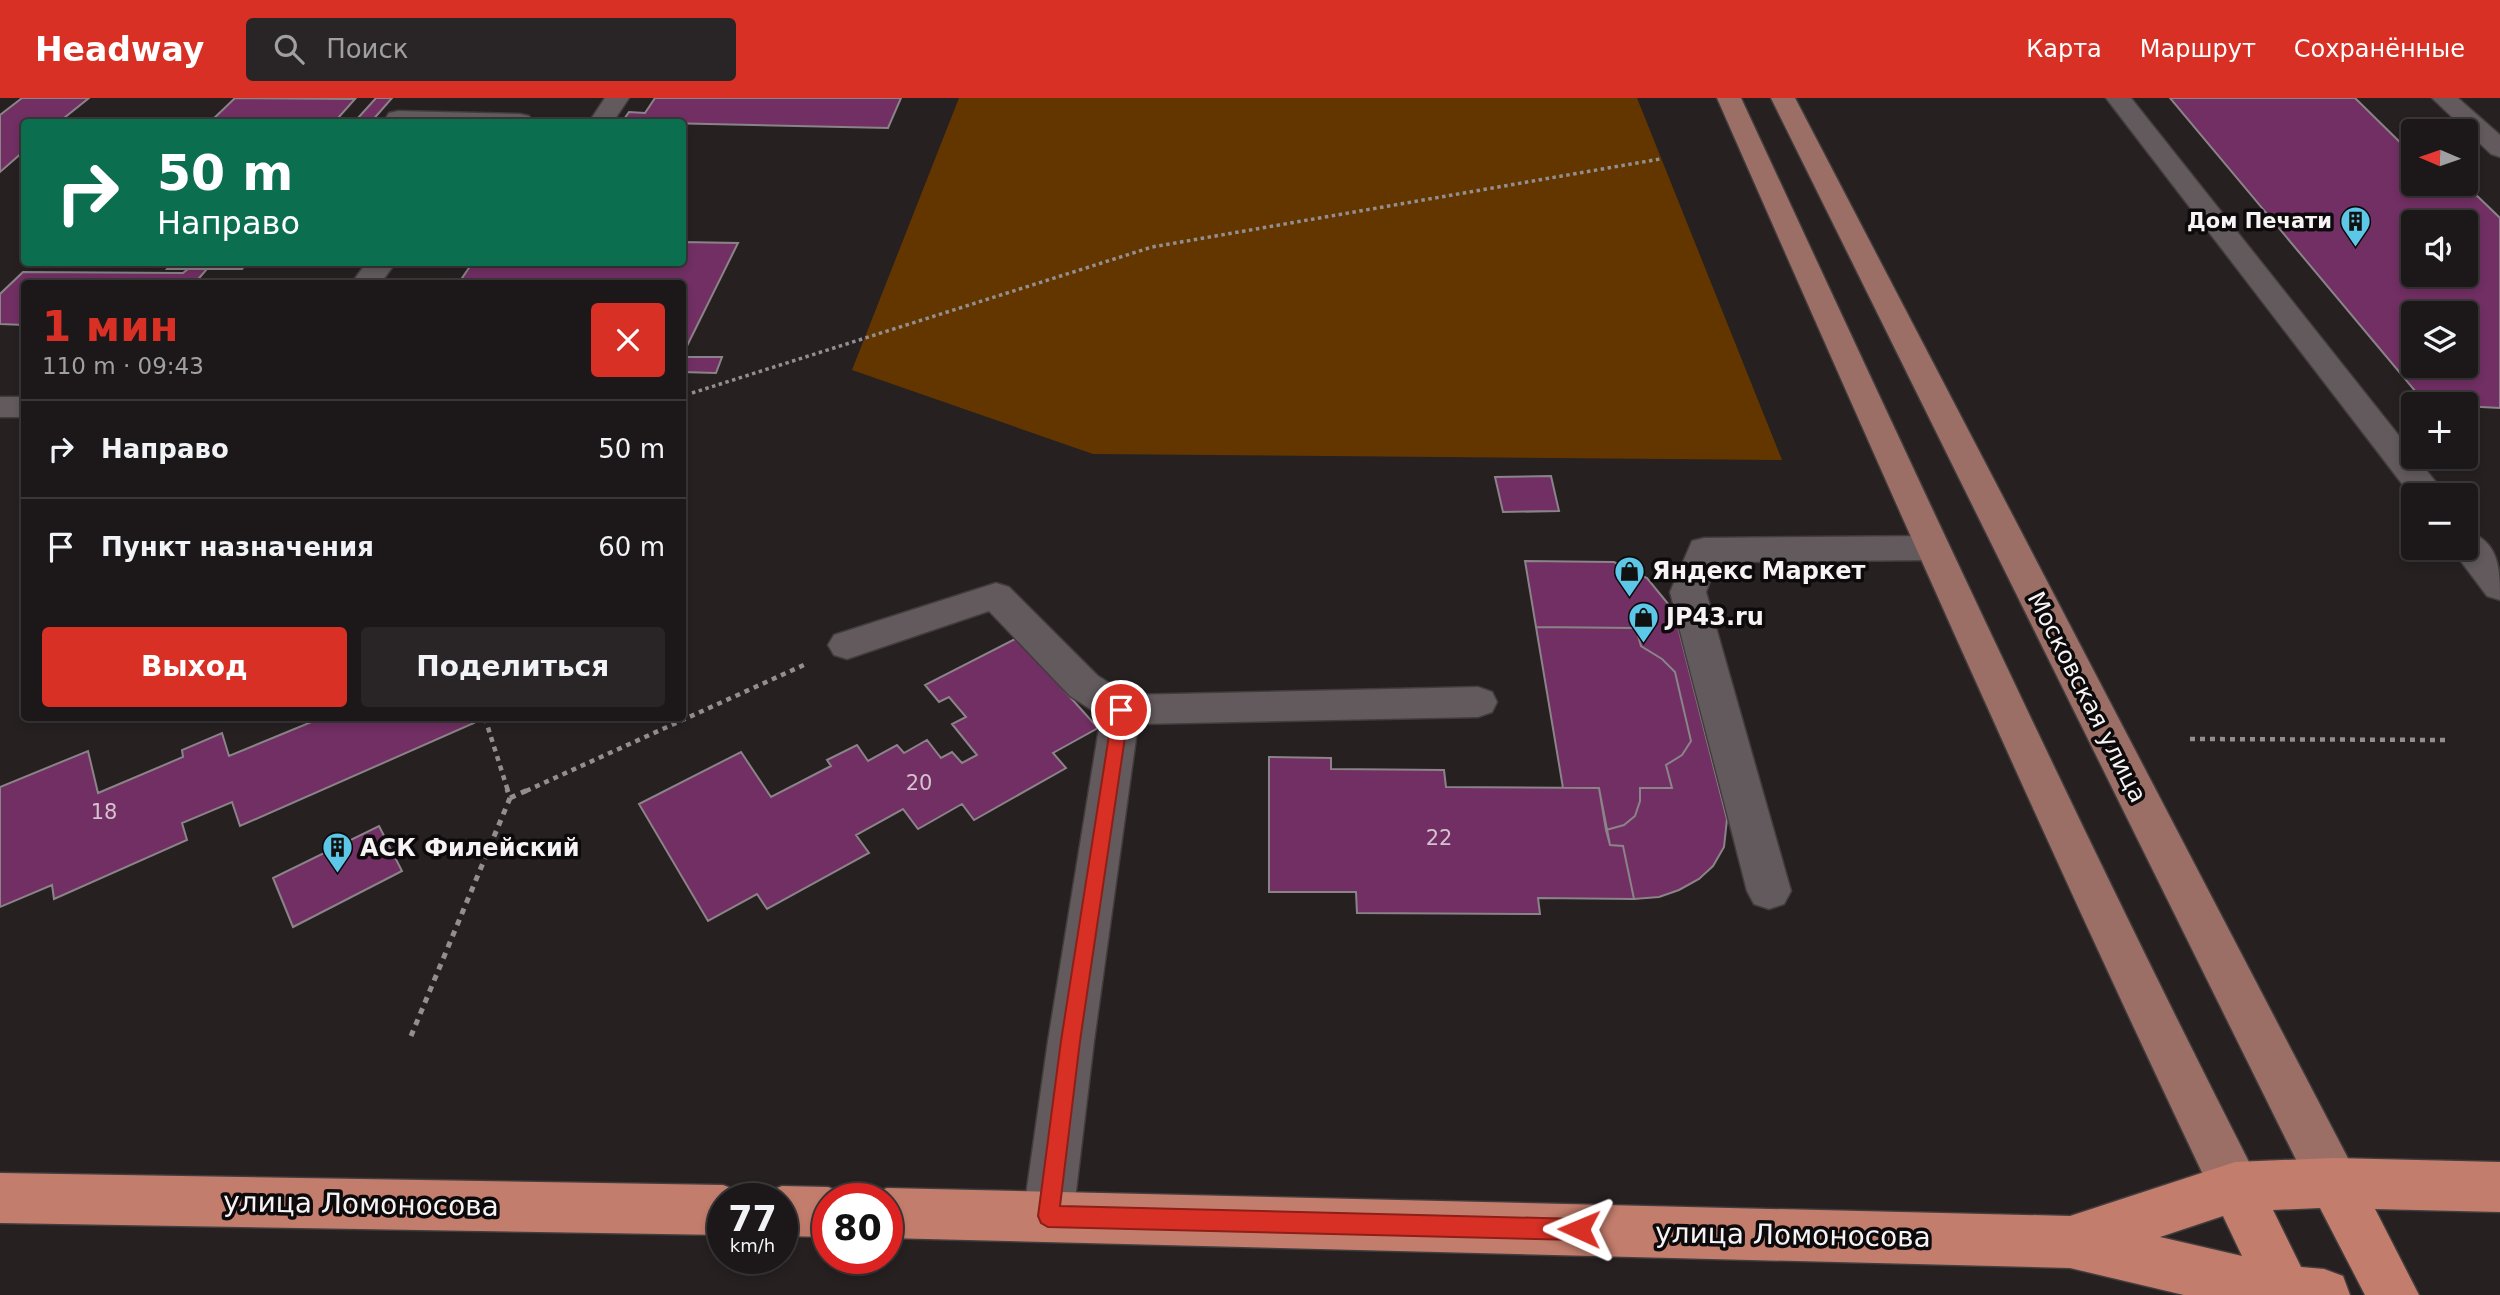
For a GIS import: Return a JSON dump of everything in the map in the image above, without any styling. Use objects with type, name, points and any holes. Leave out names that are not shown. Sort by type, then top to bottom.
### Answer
[{"type":"highway","name":"улица Ломоносова","points":[[2070,1242],[2235,1187],[2334,1183],[2500,1187]]},
{"type":"highway","name":"Московская улица","points":[[2334,1183],[2393,1295]]},
{"type":"highway","points":[[2235,1187],[2299,1294]]},
{"type":"highway","name":"улица Ломоносова","points":[[0,1198],[707,1210]]},
{"type":"highway","name":"улица Ломоносова","points":[[903,1213],[2070,1242],[2299,1294]]},
{"type":"main road","points":[[1729,98],[1933,548],[2148,1010],[2235,1187]]},
{"type":"main road","name":"Московская улица","points":[[1783,98],[2334,1183]]},
{"type":"lane","points":[[603,119],[617,98]]},
{"type":"lane","points":[[2118,98],[2420,483]]},
{"type":"lane","points":[[2444,98],[2500,149]]},
{"type":"lane","points":[[398,118],[523,114]]},
{"type":"lane","points":[[368,280],[379,266]]},
{"type":"lane","points":[[0,407],[21,407]]},
{"type":"lane","points":[[1769,891],[1688,592],[1704,550],[1933,548]]},
{"type":"lane","points":[[2478,559],[2500,587]]},
{"type":"lane","points":[[847,645],[996,596],[1084,686],[1121,710],[1478,702]]},
{"type":"lane","points":[[1048,1216],[1071,1041],[1121,710]]},
{"type":"path","points":[[692,393],[1152,247],[1660,159]]},
{"type":"path","points":[[686,718],[847,645]]},
{"type":"path","points":[[411,1036],[510,798],[486,721]]},
{"type":"path","points":[[510,798],[680,721]]},
{"type":"path","points":[[2190,739],[2448,740]]},
{"type":"shaded area","points":[[959,98],[1637,98],[1782,460],[1093,454],[852,370]]},
{"type":"building","points":[[22,98],[89,98],[63,119],[21,119],[21,154],[0,172],[0,115]]},
{"type":"building","points":[[235,98],[355,99],[338,118],[358,118],[376,98],[392,98],[374,119],[213,119]]},
{"type":"building","points":[[655,98],[901,98],[888,128],[686,123],[686,119],[624,119],[629,112],[645,113]]},
{"type":"building","name":"Дом Печати","points":[[2170,98],[2355,98],[2401,143],[2401,196],[2477,196],[2500,218],[2500,408],[2478,407],[2478,392],[2416,392],[2404,378],[2478,378],[2478,301],[2401,301],[2401,374]]},
{"type":"building","points":[[686,242],[738,243],[686,348],[686,280],[461,280],[470,266],[686,266]]},
{"type":"building","points":[[170,266],[245,266],[242,269],[167,269]]},
{"type":"building","points":[[188,269],[207,269],[197,280],[21,280],[21,325],[0,324],[0,294],[23,272],[183,273]]},
{"type":"building","points":[[686,357],[722,357],[716,373],[686,372]]},
{"type":"building","points":[[1551,476],[1559,511],[1503,512],[1495,477]]},
{"type":"building","points":[[1525,561],[1614,562],[1647,578],[1674,611],[1727,819],[1724,847],[1713,866],[1699,879],[1679,890],[1659,897],[1634,899],[1623,846],[1610,845],[1606,830],[1624,825],[1635,816],[1640,801],[1640,788],[1672,788],[1666,765],[1682,755],[1691,741],[1675,672],[1662,659],[1641,646],[1636,628],[1536,627]]},
{"type":"building","points":[[1536,627],[1636,628],[1641,646],[1662,659],[1675,672],[1691,741],[1682,755],[1666,765],[1672,788],[1640,788],[1640,801],[1635,816],[1624,825],[1606,830],[1599,788],[1563,788]]},
{"type":"building","points":[[1017,638],[1098,728],[1053,753],[1066,768],[974,820],[962,804],[918,829],[903,809],[856,835],[869,853],[767,909],[757,894],[708,921],[639,804],[741,752],[771,797],[831,766],[827,760],[857,745],[868,761],[897,745],[904,753],[927,740],[941,758],[952,752],[962,763],[977,755],[952,724],[966,717],[949,697],[939,702],[925,685]]},
{"type":"building","points":[[314,721],[474,723],[240,826],[232,802],[182,823],[187,840],[54,899],[52,885],[0,907],[0,787],[88,751],[98,793],[183,757],[182,750],[222,733],[229,756]]},
{"type":"building","points":[[1269,757],[1331,758],[1331,769],[1444,770],[1446,787],[1599,788],[1610,845],[1623,846],[1634,899],[1538,898],[1540,914],[1357,913],[1356,892],[1269,892]]},
{"type":"building","name":"АСК Филейский","points":[[379,826],[402,871],[293,927],[273,878]]},
{"type":"place","name":"Дом Печати","points":[[2355,248]]},
{"type":"place","name":"Яндекс Маркет","points":[[1629,598]]},
{"type":"place","name":"JP43.ru","points":[[1643,644]]},
{"type":"place","name":"АСК Филейский","points":[[337,875]]},
{"type":"route","points":[[1121,710],[1071,1041],[1048,1216],[1579,1229]]}]
